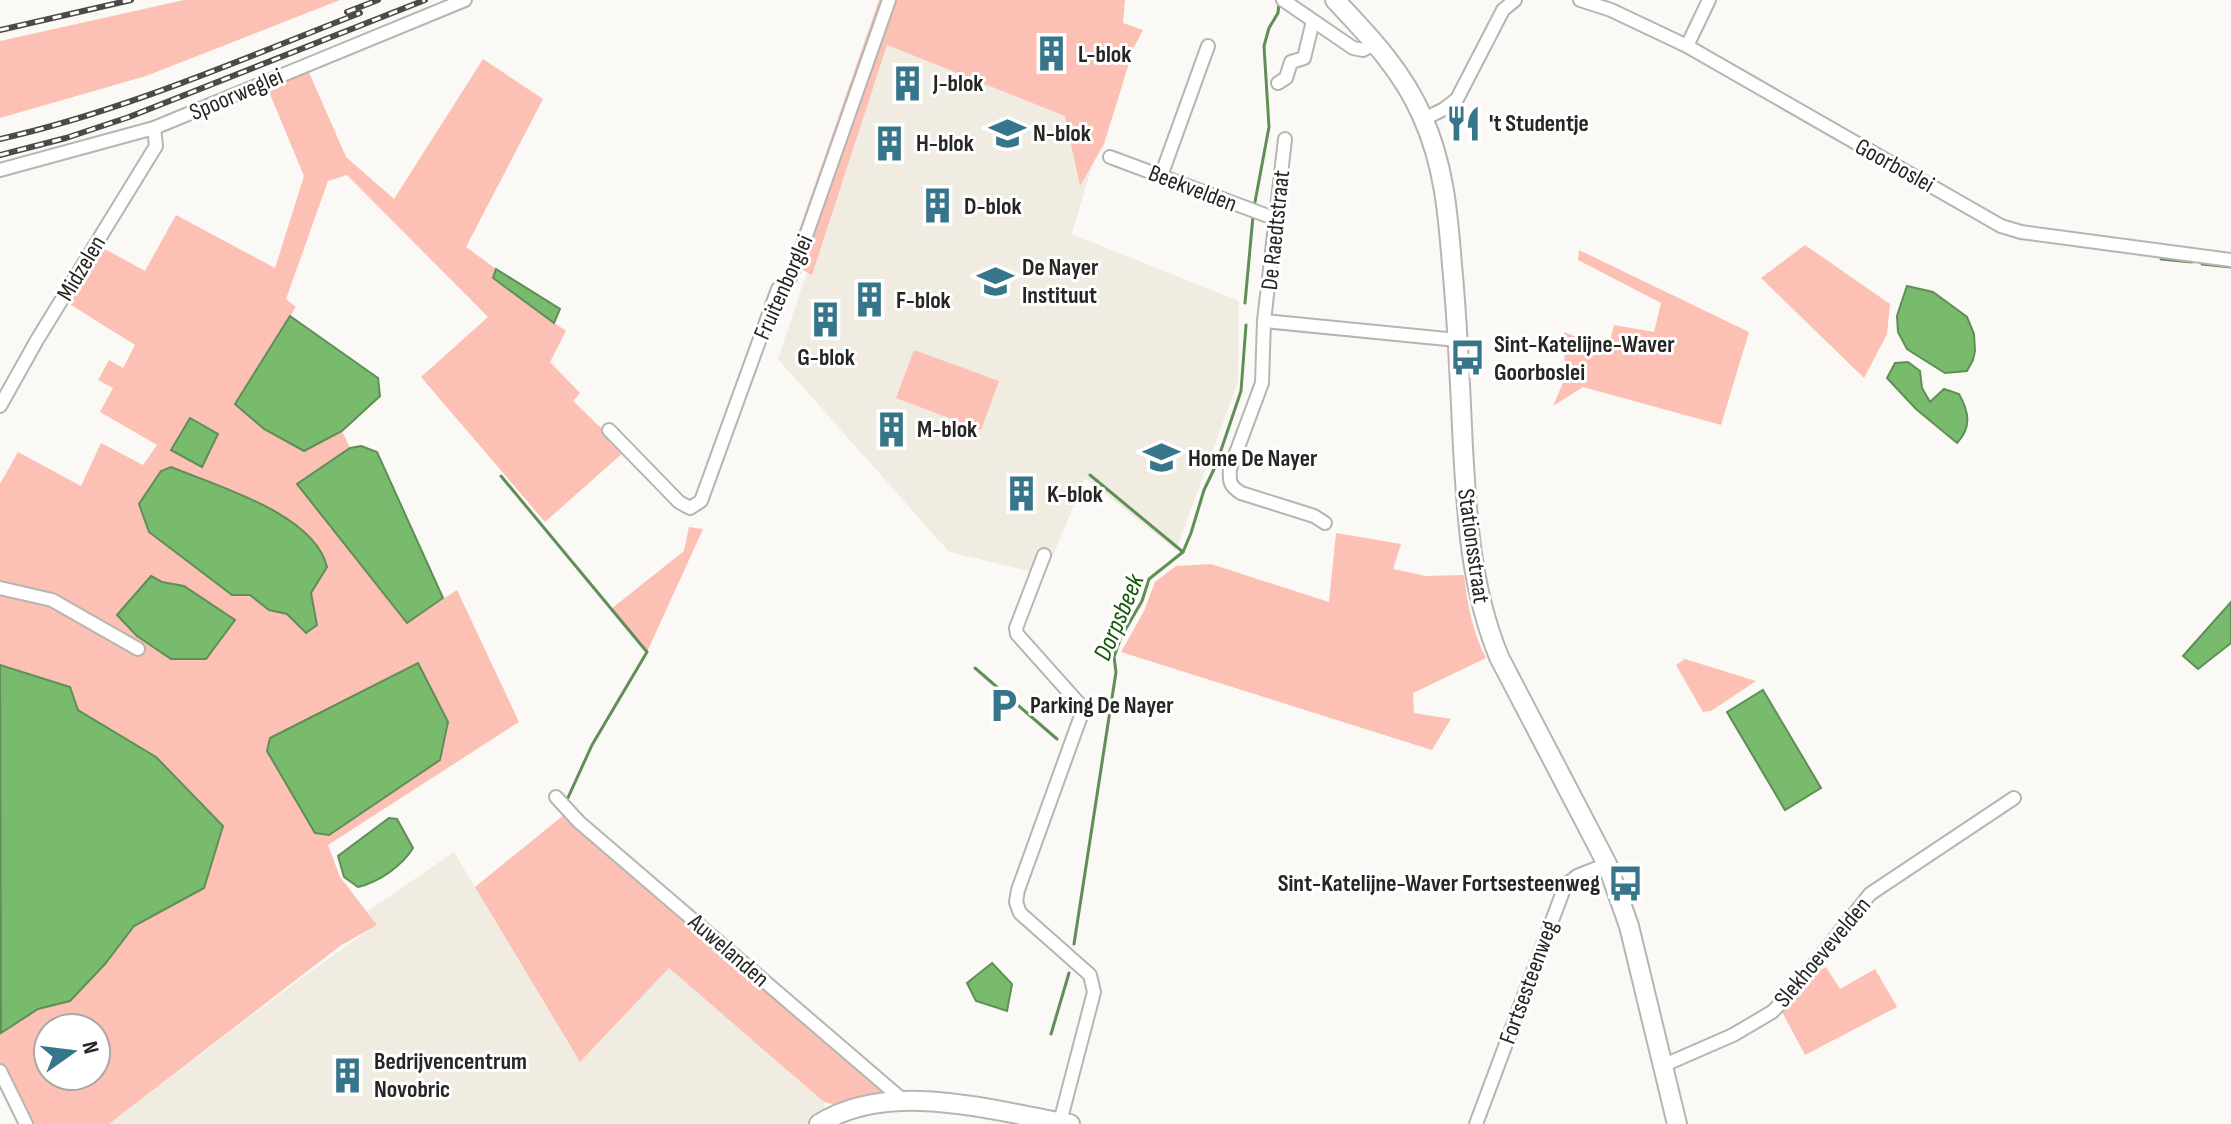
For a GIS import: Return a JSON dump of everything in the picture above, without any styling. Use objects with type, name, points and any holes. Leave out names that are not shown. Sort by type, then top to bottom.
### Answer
[{"type":"street","name":"Spoorweglei","points":[[0,170],[154,128],[465,0]]},
{"type":"street","name":"Fruitenborglei","points":[[609,430],[679,502],[690,508],[701,501],[778,289],[789,280],[795,267],[889,0]]},
{"type":"street","points":[[1283,0],[1353,48],[1363,50],[1376,43]]},
{"type":"street","name":"Stationsstraat","points":[[1335,0],[1376,43],[1402,78],[1424,119],[1440,164],[1457,340],[1468,533],[1485,623],[1499,657],[1607,864],[1629,926],[1677,1124]]},
{"type":"street","points":[[1424,119],[1457,99],[1503,10],[1513,0]]},
{"type":"street","name":"Goorboslei","points":[[1580,0],[1611,10],[1687,46],[2001,226],[2021,232],[2231,260]]},
{"type":"street","points":[[1687,46],[1709,0]]},
{"type":"street","points":[[1278,83],[1286,78],[1291,62],[1304,58],[1313,21]]},
{"type":"street","points":[[1161,176],[1208,46]]},
{"type":"street","name":"Midzelen","points":[[0,406],[156,146],[154,128]]},
{"type":"street","name":"De Raedtstraat","points":[[1285,139],[1264,321],[1262,383],[1230,469],[1229,481],[1241,493],[1314,516],[1325,523]]},
{"type":"street","name":"Beekvelden","points":[[1110,157],[1276,219]]},
{"type":"street","points":[[1264,321],[1457,340]]},
{"type":"street","points":[[819,1124],[845,1111],[904,1101],[974,1106],[1065,1123],[1094,992],[1090,975],[1020,913],[1016,902],[1083,708],[1017,634],[1016,628],[1044,555]]},
{"type":"street","points":[[0,588],[52,600],[138,649]]},
{"type":"street","name":"Auwelanden","points":[[556,797],[579,822],[904,1101]]},
{"type":"street","name":"Slekhoevevelden","points":[[1662,1066],[1733,1035],[1772,1012],[1793,991],[1870,894],[2014,798]]},
{"type":"street","name":"Fortsesteenweg","points":[[1476,1124],[1565,886],[1577,876],[1607,864]]},
{"type":"street","points":[[0,1071],[26,1124]]},
{"type":"shaded area","points":[[184,0],[340,0],[146,76],[0,118],[0,41]]},
{"type":"shaded area","points":[[879,0],[1125,0],[1123,23],[1143,30],[1134,47],[1104,144],[1080,186],[1065,116],[887,45],[812,275],[788,262]]},
{"type":"shaded area","name":"De Nayer Instituut","points":[[1131,33],[1072,234],[1239,301],[1238,382],[1176,550],[1085,478],[1049,565],[1029,571],[949,552],[778,359],[853,133],[867,104],[887,45]]},
{"type":"shaded area","points":[[483,59],[543,99],[466,247],[496,269],[493,279],[566,331],[550,362],[580,393],[573,401],[625,451],[545,522],[421,377],[488,317],[347,175],[328,181],[286,299],[296,307],[235,404],[303,451],[342,431],[350,448],[298,484],[407,623],[457,590],[519,722],[328,845],[340,877],[377,925],[340,946],[109,1124],[31,1124],[0,1063],[0,1032],[32,1013],[32,1092],[112,1092],[112,1012],[33,1012],[70,1001],[105,964],[134,926],[204,888],[193,796],[156,757],[78,710],[70,687],[0,665],[0,484],[18,452],[81,486],[101,443],[143,465],[157,445],[100,412],[113,388],[98,380],[109,360],[123,368],[135,345],[68,303],[105,249],[145,271],[176,215],[275,268],[304,176],[267,87],[308,70],[346,157],[394,199]],"holes":[[[327,567],[311,593],[317,625],[305,633],[287,614],[269,610],[250,595]],[[161,582],[184,586],[171,659]],[[432,690],[448,723],[270,738]]]},
{"type":"shaded area","points":[[1805,245],[1890,304],[1887,334],[1864,378],[1761,278]]},
{"type":"shaded area","points":[[1579,250],[1749,332],[1721,425],[1583,387],[1553,406],[1565,378],[1564,332],[1608,349],[1614,325],[1654,332],[1661,303],[1578,260]]},
{"type":"shaded area","points":[[496,269],[560,309],[554,323],[493,278]]},
{"type":"shaded area","points":[[1907,286],[1933,292],[1967,317],[1974,334],[1975,351],[1967,371],[1945,373],[1907,349],[1898,332],[1897,316]]},
{"type":"shaded area","points":[[290,316],[378,378],[380,396],[342,431],[304,451],[264,429],[235,404]]},
{"type":"shaded area","points":[[914,350],[999,381],[981,430],[896,398]]},
{"type":"shaded area","points":[[1908,362],[1920,371],[1922,388],[1930,402],[1944,389],[1959,394],[1965,407],[1967,425],[1957,443],[1916,409],[1887,378],[1895,363]]},
{"type":"shaded area","points":[[190,418],[218,434],[202,467],[171,450]]},
{"type":"shaded area","points":[[361,446],[377,452],[443,598],[407,623],[297,484],[350,448]]},
{"type":"shaded area","points":[[171,467],[262,504],[304,532],[319,548],[327,567],[311,593],[317,625],[306,633],[287,614],[269,610],[250,595],[232,595],[149,532],[139,504],[161,471]]},
{"type":"shaded area","points":[[689,527],[703,529],[647,652],[611,609],[684,551]]},
{"type":"shaded area","points":[[1336,533],[1401,544],[1393,569],[1426,576],[1464,575],[1471,618],[1486,658],[1413,693],[1414,713],[1451,719],[1432,750],[1121,652],[1144,611],[1155,582],[1176,566],[1211,564],[1329,602]]},
{"type":"shaded area","points":[[151,576],[162,582],[184,586],[235,620],[206,659],[171,659],[137,636],[117,615]]},
{"type":"shaded area","points":[[2231,602],[2231,643],[2198,669],[2183,656]]},
{"type":"shaded area","points":[[1685,659],[1756,681],[1711,711],[1703,712],[1676,665]]},
{"type":"shaded area","points":[[418,663],[448,722],[440,760],[329,835],[315,833],[267,751],[270,738]]},
{"type":"shaded area","points":[[0,665],[70,687],[78,710],[156,757],[223,826],[204,888],[134,926],[105,964],[70,1001],[38,1009],[1,1033]]},
{"type":"shaded area","points":[[1763,690],[1821,788],[1785,810],[1727,712]]},
{"type":"shaded area","points":[[565,814],[584,834],[889,1094],[841,1106],[824,1102],[669,968],[580,1062],[475,887]]},
{"type":"shaded area","points":[[389,818],[397,819],[413,848],[389,872],[358,887],[344,877],[338,856]]},
{"type":"shaded area","points":[[454,852],[580,1062],[669,968],[824,1102],[827,1124],[109,1124],[376,925],[368,911]]},
{"type":"shaded area","points":[[992,963],[1012,984],[1007,1011],[976,1001],[967,983]]},
{"type":"shaded area","points":[[1826,967],[1840,989],[1875,969],[1897,1007],[1805,1055],[1781,1010],[1801,995],[1815,973]]},
{"type":"waterway","name":"Dorpsbeek","points":[[1255,202],[1269,127],[1264,46],[1279,3]]},
{"type":"waterway","name":"Dorpsbeek","points":[[1245,303],[1253,216]]},
{"type":"waterway","points":[[2161,259],[2192,262]]},
{"type":"waterway","points":[[2202,264],[2231,267]]},
{"type":"waterway","name":"Dorpsbeek","points":[[1074,944],[1116,672],[1114,657],[1121,637],[1142,601],[1149,579],[1183,552],[1191,533],[1241,391],[1246,325]]},
{"type":"waterway","points":[[1090,475],[1183,552]]},
{"type":"waterway","points":[[501,476],[647,652],[592,745],[566,802]]},
{"type":"waterway","points":[[975,668],[1057,739]]},
{"type":"waterway","name":"Dorpsbeek","points":[[1051,1034],[1069,973]]},
{"type":"railway","points":[[0,30],[131,0]]},
{"type":"railway","points":[[347,12],[378,0]]},
{"type":"railway","points":[[0,155],[129,117],[425,0]]},
{"type":"railway","points":[[0,139],[137,99],[360,13]]},
{"type":"place","name":"L-blok","points":[[1052,54]]},
{"type":"place","name":"J-blok","points":[[907,83]]},
{"type":"place","name":"'t Studentje","points":[[1463,123]]},
{"type":"place","name":"N-blok","points":[[1007,133]]},
{"type":"place","name":"H-blok","points":[[890,143]]},
{"type":"place","name":"D-blok","points":[[938,206]]},
{"type":"place","name":"De Nayer Instituut","points":[[996,281]]},
{"type":"place","name":"F-blok","points":[[870,300]]},
{"type":"place","name":"G-blok","points":[[826,320]]},
{"type":"place","name":"Sint-Katelijne-Waver Goorboslei","points":[[1468,358]]},
{"type":"place","name":"M-blok","points":[[891,429]]},
{"type":"place","name":"Home De Nayer","points":[[1162,458]]},
{"type":"place","name":"K-blok","points":[[1021,494]]},
{"type":"place","name":"Parking De Nayer","points":[[1004,705]]},
{"type":"place","name":"Sint-Katelijne-Waver Fortsesteenweg","points":[[1626,883]]},
{"type":"place","name":"Bedrijvencentrum Novobric","points":[[348,1075]]}]
